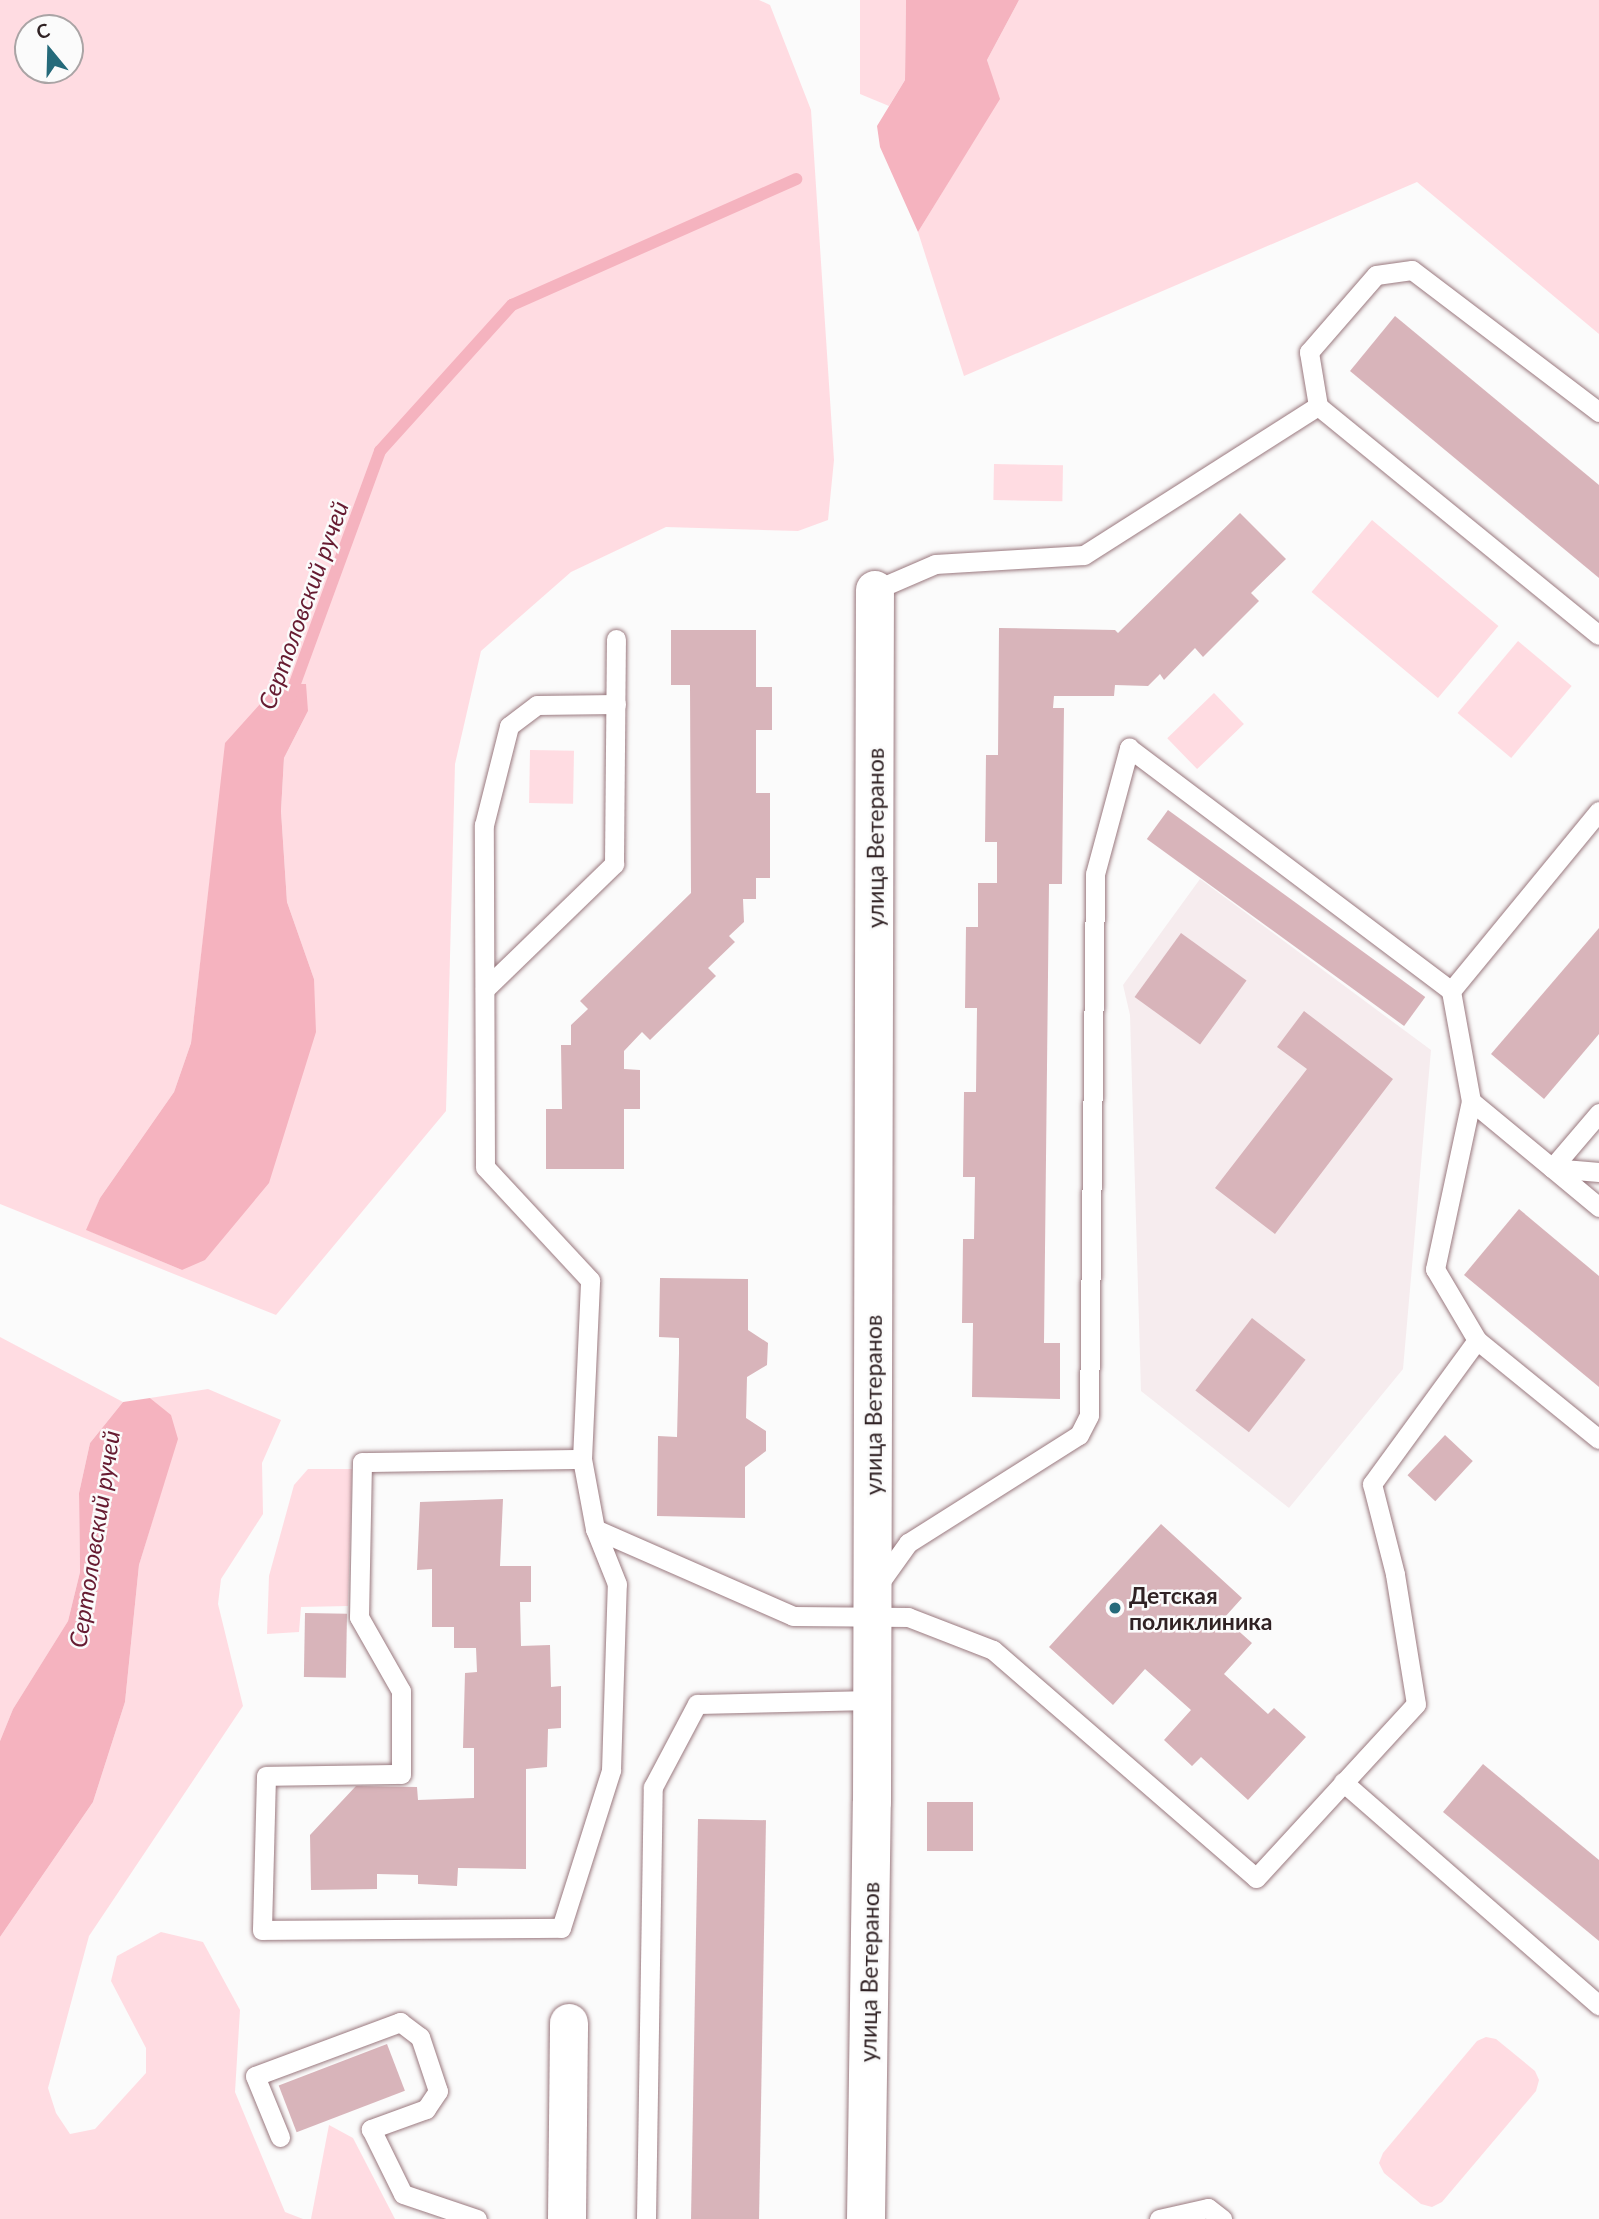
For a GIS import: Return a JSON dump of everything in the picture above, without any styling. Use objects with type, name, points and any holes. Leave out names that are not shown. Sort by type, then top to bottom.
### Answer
[{"type":"street","name":"улица Ветеранов","points":[[866,2219],[872,1700],[875,590]]},
{"type":"street","points":[[567,2219],[569,2023]]},
{"type":"lane","points":[[1599,412],[1412,270],[1376,275],[1309,352],[1318,406],[1599,635]]},
{"type":"lane","points":[[875,590],[935,564],[1084,555],[1318,406]]},
{"type":"lane","points":[[485,989],[614,864],[617,639]]},
{"type":"lane","points":[[582,1460],[362,1462],[359,1617],[401,1691],[401,1774],[266,1776],[262,1930],[561,1928],[611,1770],[617,1584],[595,1529],[582,1460],[590,1280],[485,1167],[485,825],[509,726],[537,705],[616,704]]},
{"type":"lane","points":[[872,1604],[908,1543],[1079,1435],[1089,1415],[1095,874],[1129,748],[1451,991],[1471,1101],[1435,1269],[1477,1339],[1599,1439]]},
{"type":"lane","points":[[1451,991],[1599,811]]},
{"type":"lane","points":[[1471,1101],[1599,1207]]},
{"type":"lane","points":[[1552,1168],[1599,1113]]},
{"type":"lane","points":[[1552,1168],[1599,1172]]},
{"type":"lane","points":[[595,1529],[793,1616],[872,1604],[993,1650],[1256,1878],[1416,1704],[1395,1574],[1372,1484],[1477,1339]]},
{"type":"lane","points":[[646,2219],[653,1787],[697,1704],[872,1700]]},
{"type":"lane","points":[[1343,1783],[1599,2005]]},
{"type":"lane","points":[[280,2137],[255,2077],[400,2022],[420,2037],[438,2091],[426,2109],[371,2129],[403,2194],[477,2219]]},
{"type":"lane","points":[[1159,2219],[1208,2208],[1222,2219]]},
{"type":"shaded area","points":[[0,0],[759,0],[770,5],[811,110],[834,460],[828,520],[798,531],[666,527],[571,572],[481,651],[455,764],[446,1111],[276,1315],[0,1204]],"holes":[[[308,711],[284,758],[281,811],[287,902],[314,979],[182,1270],[87,1230],[100,1198],[174,1092],[191,1043],[226,743]]]},
{"type":"shaded area","points":[[860,0],[906,0],[905,80],[889,106],[860,94]]},
{"type":"shaded area","points":[[1019,0],[1599,0],[1599,334],[1417,182],[964,376],[918,232],[999,99],[987,60]]},
{"type":"shaded area","points":[[994,464],[1063,465],[1062,501],[993,500]]},
{"type":"shaded area","points":[[1372,520],[1498,626],[1438,698],[1312,592]]},
{"type":"shaded area","points":[[1518,641],[1572,686],[1511,758],[1458,713]]},
{"type":"shaded area","points":[[1214,693],[1244,724],[1197,769],[1167,738]]},
{"type":"shaded area","points":[[530,750],[574,751],[573,804],[529,803]]},
{"type":"shaded area","points":[[1200,879],[1431,1050],[1403,1369],[1289,1508],[1141,1391],[1130,1015],[1123,985]]},
{"type":"shaded area","points":[[0,1337],[123,1402],[90,1443],[79,1493],[80,1572],[68,1621],[13,1709],[0,1741]]},
{"type":"shaded area","points":[[208,1389],[281,1420],[262,1463],[263,1514],[221,1579],[218,1604],[243,1706],[89,1936],[48,2088],[56,2113],[70,2134],[95,2129],[146,2073],[146,2048],[111,1981],[117,1956],[161,1932],[203,1942],[240,2010],[235,2092],[285,2212],[303,2219],[0,2219],[0,1937],[93,1802],[125,1702],[139,1565],[177,1439],[170,1415],[150,1398]]},
{"type":"shaded area","points":[[308,1469],[352,1469],[348,1606],[301,1607],[299,1632],[267,1634],[269,1576],[294,1485]]},
{"type":"shaded area","points":[[1486,2037],[1496,2039],[1535,2071],[1539,2080],[1536,2091],[1442,2202],[1432,2207],[1421,2204],[1384,2173],[1379,2163],[1383,2153],[1477,2041]]},
{"type":"shaded area","points":[[329,2125],[353,2138],[395,2219],[311,2219]]},
{"type":"water","points":[[906,0],[1019,0],[987,60],[1000,99],[918,232],[880,147],[877,126],[905,80]]},
{"type":"water","points":[[278,684],[306,684],[308,711],[284,758],[281,811],[287,902],[314,979],[316,1032],[269,1183],[205,1260],[182,1270],[86,1230],[100,1198],[174,1092],[191,1043],[225,743]]},
{"type":"water","points":[[150,1398],[171,1415],[178,1439],[139,1565],[125,1702],[93,1802],[0,1937],[0,1741],[13,1709],[68,1621],[80,1572],[79,1493],[90,1443],[123,1402]]},
{"type":"building","points":[[1395,316],[1599,485],[1599,578],[1350,371]]},
{"type":"building","points":[[1240,513],[1286,559],[1251,593],[1259,601],[1203,657],[1195,648],[1164,680],[1160,674],[1148,686],[1115,685],[1114,696],[1054,696],[1053,708],[1064,708],[1062,884],[1049,884],[1044,1343],[1060,1343],[1060,1399],[972,1397],[973,1323],[962,1323],[963,1239],[974,1239],[975,1177],[963,1177],[964,1092],[976,1092],[977,1008],[965,1008],[966,927],[978,927],[978,883],[997,883],[997,842],[985,842],[986,755],[998,755],[999,628],[1115,630],[1118,633]]},
{"type":"building","points":[[671,630],[756,630],[756,687],[772,687],[772,730],[756,730],[756,793],[770,793],[770,878],[756,878],[756,899],[743,899],[744,922],[729,936],[735,942],[708,968],[716,976],[650,1040],[642,1032],[624,1051],[624,1069],[640,1070],[640,1109],[624,1109],[624,1169],[546,1169],[546,1109],[562,1109],[561,1045],[571,1045],[571,1025],[588,1009],[580,1001],[691,893],[690,685],[671,685]]},
{"type":"building","points":[[1168,810],[1425,997],[1404,1026],[1147,839]]},
{"type":"building","points":[[1599,928],[1599,1034],[1544,1099],[1491,1054]]},
{"type":"building","points":[[1181,933],[1247,981],[1200,1045],[1135,997]]},
{"type":"building","points":[[1304,1011],[1393,1079],[1275,1234],[1215,1188],[1307,1069],[1277,1047]]},
{"type":"building","points":[[1519,1209],[1599,1276],[1599,1387],[1464,1275]]},
{"type":"building","points":[[660,1278],[748,1279],[748,1330],[768,1343],[767,1365],[747,1377],[746,1418],[766,1431],[766,1451],[745,1467],[745,1518],[657,1516],[658,1436],[677,1437],[679,1353],[679,1338],[659,1337]]},
{"type":"building","points":[[1252,1318],[1306,1360],[1249,1432],[1195,1390]]},
{"type":"building","points":[[1445,1435],[1473,1461],[1435,1501],[1407,1475]]},
{"type":"building","points":[[503,1499],[500,1566],[531,1566],[531,1602],[520,1602],[521,1646],[550,1645],[551,1687],[561,1686],[561,1728],[548,1729],[547,1767],[526,1769],[526,1869],[458,1868],[457,1886],[418,1884],[418,1875],[377,1874],[377,1889],[311,1890],[310,1835],[356,1786],[417,1787],[418,1800],[474,1798],[474,1748],[463,1748],[465,1673],[477,1672],[476,1648],[454,1648],[454,1627],[432,1627],[432,1569],[417,1570],[420,1502]]},
{"type":"building","points":[[1161,1524],[1242,1598],[1224,1618],[1252,1643],[1224,1674],[1268,1714],[1274,1708],[1306,1737],[1248,1800],[1201,1757],[1192,1766],[1164,1740],[1191,1710],[1145,1669],[1113,1705],[1049,1647]]},
{"type":"building","points":[[305,1613],[347,1614],[346,1678],[304,1677]]},
{"type":"building","points":[[1483,1764],[1599,1860],[1599,1941],[1443,1812]]},
{"type":"building","points":[[927,1802],[973,1802],[973,1851],[927,1851]]},
{"type":"building","points":[[698,1819],[766,1820],[759,2219],[691,2219]]},
{"type":"building","points":[[387,2044],[405,2091],[297,2132],[279,2086]]},
{"type":"waterway","name":"Сертоловский ручей","points":[[290,697],[380,451],[512,305],[796,179]]},
{"type":"place","name":"Детская поликлиника","points":[[1115,1608]]}]
